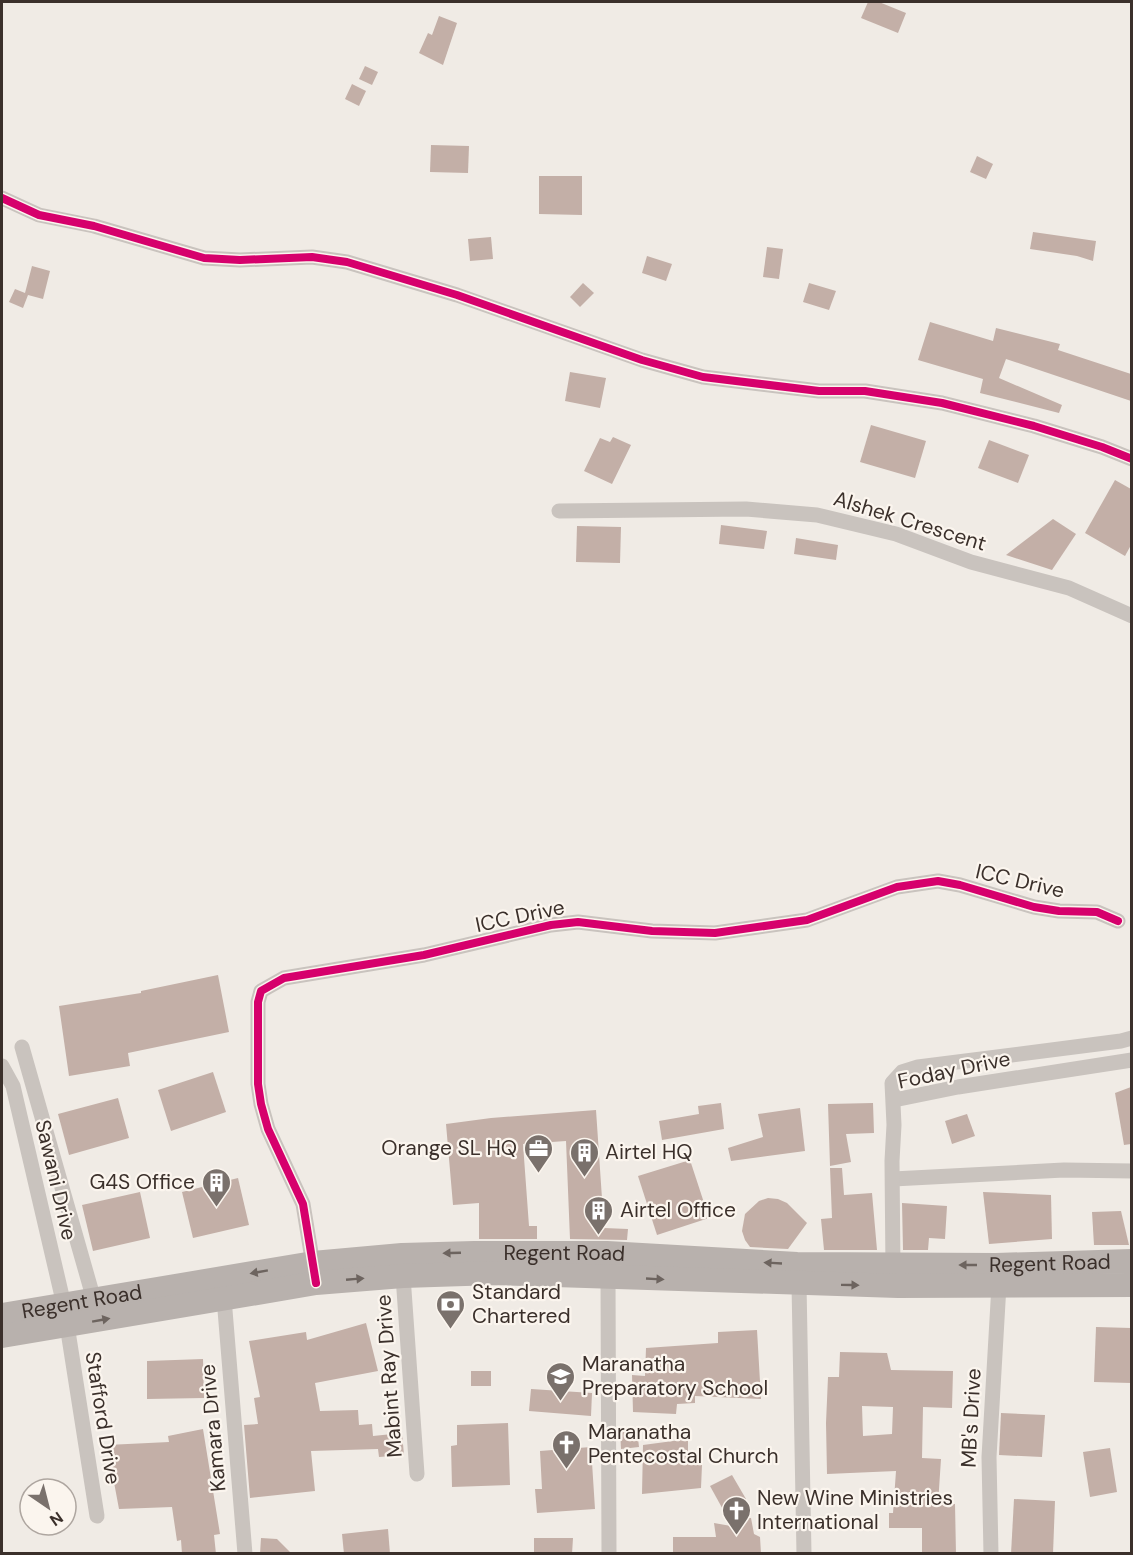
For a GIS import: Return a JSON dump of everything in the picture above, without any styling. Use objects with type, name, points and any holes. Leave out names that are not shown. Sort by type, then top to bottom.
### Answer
[{"type":"main road","name":"Regent Road","points":[[2,1336],[65,1315],[94,1300],[315,1273],[403,1276],[496,1263],[607,1252],[797,1264],[999,1285],[1131,1285]]},
{"type":"main road","name":"Regent Road","points":[[2,1316],[65,1315],[224,1298],[315,1273],[402,1255],[496,1263],[608,1277],[799,1284],[996,1265],[1131,1261]]},
{"type":"street","points":[[2,198],[39,214],[94,226],[204,258],[240,260],[312,257],[347,262],[458,295],[642,360],[668,365],[703,377],[804,389],[865,391],[942,403],[1034,426],[1102,447],[1131,459]]},
{"type":"street","name":"Alshek Crescent","points":[[559,511],[746,509],[818,515],[896,534],[971,562],[1069,588],[1131,616]]},
{"type":"street","name":"ICC Drive","points":[[315,1273],[303,1204],[268,1129],[258,1084],[258,1002],[261,990],[284,978],[424,955],[551,925],[578,922],[652,932],[715,933],[778,925],[807,920],[897,887],[938,881],[960,885],[1034,908],[1097,912],[1118,921]]},
{"type":"street","points":[[894,1100],[892,1083],[902,1072],[909,1069],[1131,1038]]},
{"type":"street","points":[[22,1047],[94,1300]]},
{"type":"street","name":"Foday Drive","points":[[893,1275],[894,1100],[1131,1060]]},
{"type":"street","name":"Sawani Drive","points":[[2,1066],[13,1086],[65,1315]]},
{"type":"street","points":[[892,1179],[1064,1170],[1131,1171]]},
{"type":"street","name":"Mabint Ray Drive","points":[[403,1276],[417,1474]]},
{"type":"street","points":[[608,1277],[609,1554]]},
{"type":"street","points":[[799,1284],[804,1554]]},
{"type":"street","name":"MB's Drive","points":[[991,1554],[989,1457],[999,1285]]},
{"type":"street","name":"Kamara Drive","points":[[224,1298],[245,1554]]},
{"type":"street","name":"Stafford Drive","points":[[65,1315],[97,1516]]},
{"type":"building","points":[[868,2],[879,2],[906,13],[898,33],[861,18]]},
{"type":"building","points":[[439,16],[457,23],[443,65],[419,53],[428,33],[432,35]]},
{"type":"building","points":[[365,66],[378,72],[372,85],[359,79]]},
{"type":"building","points":[[352,84],[366,91],[359,106],[345,99]]},
{"type":"building","points":[[431,145],[469,146],[468,173],[430,172]]},
{"type":"building","points":[[977,156],[993,164],[986,179],[970,172]]},
{"type":"building","points":[[539,176],[582,176],[582,215],[539,214]]},
{"type":"building","points":[[1033,232],[1096,241],[1093,261],[1077,256],[1030,249]]},
{"type":"building","points":[[491,237],[493,259],[470,261],[468,239]]},
{"type":"building","points":[[767,247],[783,249],[779,279],[763,277]]},
{"type":"building","points":[[647,256],[672,264],[666,281],[642,273]]},
{"type":"building","points":[[32,266],[50,271],[43,299],[28,295],[23,308],[9,302],[15,289],[25,293]]},
{"type":"building","points":[[583,283],[594,293],[580,307],[570,297]]},
{"type":"building","points":[[809,283],[836,291],[829,310],[803,302]]},
{"type":"building","points":[[930,322],[993,341],[996,328],[1060,344],[1058,350],[1131,374],[1131,401],[1006,359],[999,378],[1062,405],[1059,413],[980,393],[983,379],[918,360]]},
{"type":"building","points":[[570,372],[606,378],[600,408],[565,401]]},
{"type":"building","points":[[871,425],[926,441],[915,478],[860,462]]},
{"type":"building","points":[[613,437],[631,445],[612,484],[584,471],[600,438],[610,442]]},
{"type":"building","points":[[989,440],[1029,455],[1018,483],[978,468]]},
{"type":"building","points":[[1115,480],[1131,489],[1131,545],[1125,556],[1085,533]]},
{"type":"building","points":[[1053,519],[1076,534],[1052,570],[1006,555]]},
{"type":"building","points":[[721,525],[767,531],[764,549],[719,544]]},
{"type":"building","points":[[577,526],[621,527],[620,563],[576,562]]},
{"type":"building","points":[[796,538],[838,545],[836,560],[794,554]]},
{"type":"building","points":[[218,975],[229,1032],[128,1053],[130,1066],[69,1076],[59,1006],[141,993],[141,991]]},
{"type":"building","points":[[213,1072],[226,1112],[171,1131],[158,1090]]},
{"type":"building","points":[[1131,1087],[1131,1144],[1124,1145],[1115,1093]]},
{"type":"building","points":[[118,1098],[129,1138],[69,1155],[58,1114]]},
{"type":"building","points":[[721,1103],[724,1129],[662,1140],[659,1121],[699,1114],[698,1106]]},
{"type":"building","points":[[873,1103],[874,1133],[846,1134],[851,1162],[830,1166],[828,1104]]},
{"type":"building","points":[[800,1108],[805,1151],[731,1161],[728,1148],[763,1137],[758,1114]]},
{"type":"building","points":[[596,1110],[604,1228],[628,1229],[627,1240],[570,1239],[566,1141],[523,1144],[529,1226],[537,1226],[537,1239],[479,1239],[479,1203],[453,1205],[446,1124]]},
{"type":"building","points":[[967,1114],[975,1136],[952,1144],[945,1121]]},
{"type":"building","points":[[690,1160],[709,1218],[657,1235],[638,1176]]},
{"type":"building","points":[[830,1168],[842,1168],[844,1195],[872,1193],[877,1250],[824,1250],[821,1219],[832,1218]]},
{"type":"building","name":"G4S Office","points":[[238,1178],[249,1225],[193,1238],[182,1192]]},
{"type":"building","points":[[140,1192],[150,1238],[93,1251],[82,1205]]},
{"type":"building","points":[[983,1192],[1051,1195],[1052,1239],[989,1244]]},
{"type":"building","points":[[768,1198],[787,1203],[807,1223],[788,1249],[750,1247],[745,1240],[742,1231],[745,1214],[759,1201]]},
{"type":"building","points":[[902,1203],[947,1206],[945,1239],[929,1238],[928,1250],[903,1250]]},
{"type":"building","points":[[1121,1211],[1129,1245],[1094,1245],[1092,1212]]},
{"type":"building","points":[[366,1323],[378,1371],[315,1383],[320,1411],[358,1410],[359,1425],[372,1424],[373,1436],[402,1433],[404,1455],[379,1457],[378,1449],[311,1451],[315,1491],[250,1498],[244,1425],[258,1424],[254,1398],[260,1397],[249,1341],[306,1332],[307,1340]]},
{"type":"building","points":[[1096,1327],[1131,1328],[1131,1383],[1094,1382]]},
{"type":"building","points":[[757,1330],[761,1399],[695,1396],[695,1403],[677,1404],[676,1414],[633,1412],[632,1375],[645,1376],[646,1348],[718,1343],[718,1332]]},
{"type":"building","points":[[840,1352],[887,1353],[891,1370],[953,1371],[952,1408],[923,1407],[922,1458],[941,1459],[938,1504],[955,1504],[956,1554],[922,1554],[922,1528],[889,1528],[889,1513],[893,1513],[896,1471],[827,1474],[828,1377],[839,1377]],"holes":[[[862,1406],[893,1407],[892,1434],[863,1436]]]},
{"type":"building","points":[[203,1359],[204,1398],[147,1399],[147,1361]]},
{"type":"building","points":[[471,1371],[491,1371],[491,1386],[471,1386]]},
{"type":"building","name":"Maranatha Preparatory School","points":[[531,1389],[592,1393],[591,1416],[529,1411]]},
{"type":"building","points":[[1001,1413],[1045,1415],[1042,1457],[999,1455]]},
{"type":"building","points":[[508,1423],[510,1485],[452,1487],[451,1446],[457,1445],[457,1425]]},
{"type":"building","points":[[203,1429],[220,1534],[214,1535],[216,1554],[182,1554],[181,1540],[177,1541],[172,1507],[119,1509],[107,1445],[169,1442],[168,1436]]},
{"type":"building","points":[[637,1429],[639,1447],[621,1449],[620,1431]]},
{"type":"building","points":[[688,1439],[688,1463],[702,1465],[701,1488],[642,1494],[643,1445]]},
{"type":"building","name":"Maranatha Pentecostal Church","points":[[591,1447],[595,1509],[537,1513],[535,1489],[542,1489],[540,1451]]},
{"type":"building","points":[[1110,1448],[1117,1492],[1090,1497],[1083,1452]]},
{"type":"building","points":[[732,1475],[746,1499],[726,1515],[710,1486]]},
{"type":"building","points":[[1014,1499],[1055,1501],[1053,1554],[1011,1554]]},
{"type":"building","name":"New Wine Ministries International","points":[[727,1517],[751,1518],[754,1534],[760,1537],[761,1554],[673,1554],[673,1537],[716,1537],[714,1523],[731,1526]]},
{"type":"building","points":[[388,1529],[390,1554],[344,1554],[342,1534]]},
{"type":"building","points":[[261,1538],[277,1539],[292,1554],[260,1554]]},
{"type":"building","points":[[534,1538],[573,1538],[572,1554],[534,1554]]},
{"type":"cycle path","points":[[2,198],[39,215],[94,226],[204,258],[240,260],[312,257],[347,262],[457,295],[642,360],[703,377],[819,391],[865,391],[942,403],[1034,426],[1132,459]]},
{"type":"cycle path","points":[[316,1283],[303,1204],[268,1129],[258,1084],[258,1002],[261,991],[284,978],[424,955],[551,925],[578,922],[652,931],[715,933],[807,920],[897,887],[938,881],[960,885],[1034,907],[1059,911],[1097,912],[1118,921]]},
{"type":"place","name":"Orange SL HQ","points":[[538,1174]]},
{"type":"place","name":"Airtel HQ","points":[[584,1178]]},
{"type":"place","name":"G4S Office","points":[[216,1208]]},
{"type":"place","name":"Airtel Office","points":[[599,1236]]},
{"type":"place","name":"Standard Chartered","points":[[451,1330]]},
{"type":"place","name":"Maranatha Preparatory School","points":[[561,1402]]},
{"type":"place","name":"Maranatha Pentecostal Church","points":[[567,1470]]},
{"type":"place","name":"New Wine Ministries International","points":[[736,1536]]}]
